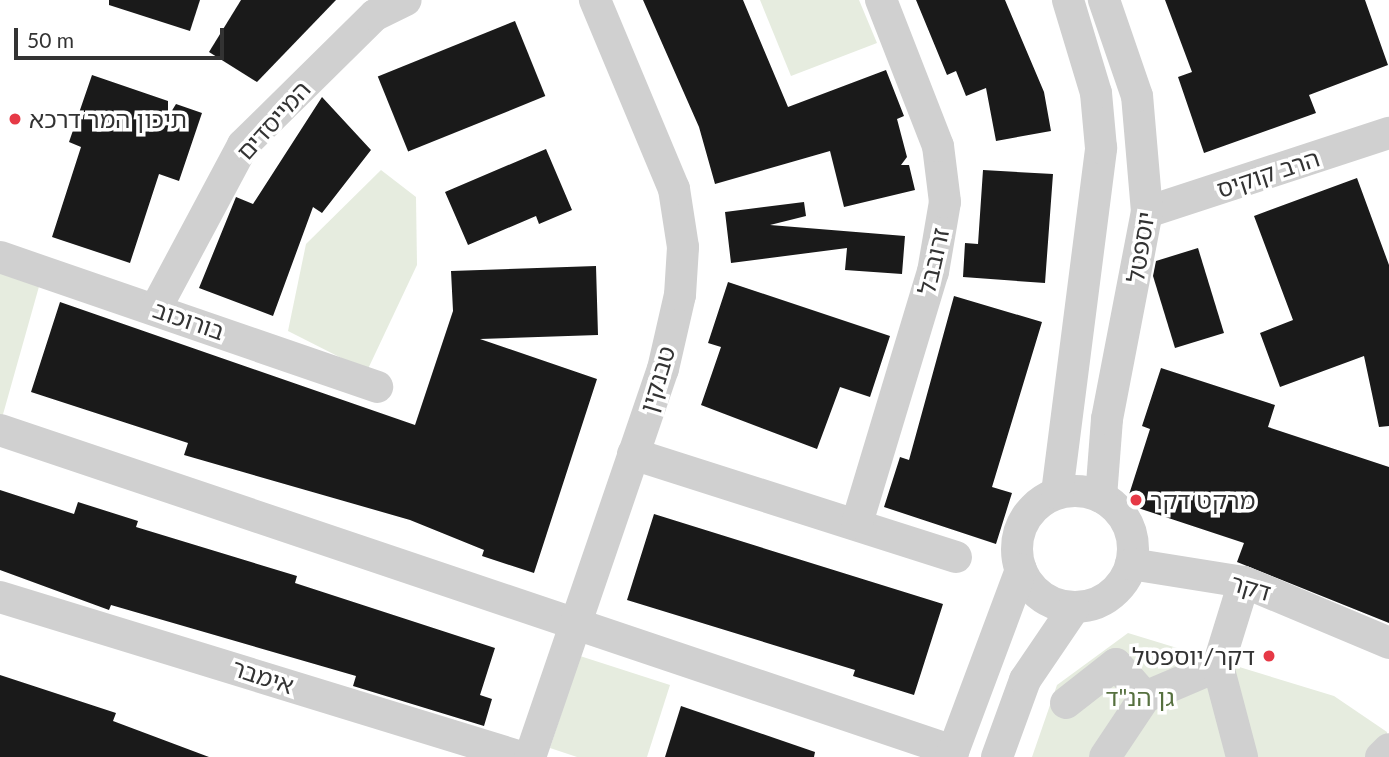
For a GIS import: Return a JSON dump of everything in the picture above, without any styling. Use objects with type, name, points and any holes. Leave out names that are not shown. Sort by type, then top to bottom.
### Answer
[{"type":"street","name":"המייסדים","points":[[156,308],[243,145],[369,7],[406,0]]},
{"type":"street","name":"טבנקין","points":[[530,757],[663,369],[683,247],[674,188],[595,0]]},
{"type":"street","name":"זרובבל","points":[[857,523],[933,272],[945,202],[937,146],[881,0]]},
{"type":"street","name":"יוספטל","points":[[1057,493],[1101,148],[1096,93],[1068,0]]},
{"type":"street","name":"יוספטל","points":[[1101,497],[1105,430],[1147,212],[1137,96],[1104,0]]},
{"type":"street","name":"הרב קוקיס","points":[[1147,212],[1389,133]]},
{"type":"street","name":"בורוכוב","points":[[0,257],[156,308],[377,387]]},
{"type":"street","points":[[0,430],[952,754],[1021,570],[1018,533],[1027,515],[1057,493],[1101,497],[1125,518],[1131,564],[1110,595],[1074,608],[1047,601],[1021,570]]},
{"type":"street","points":[[633,454],[857,523],[956,557]]},
{"type":"street","name":"דקר","points":[[1131,564],[1244,582],[1376,638],[1389,650]]},
{"type":"street","points":[[1242,757],[1218,666],[1244,582]]},
{"type":"street","name":"אימבר","points":[[2,596],[521,757]]},
{"type":"street","points":[[997,757],[1025,680],[1074,608]]},
{"type":"street","points":[[1066,703],[1116,664],[1145,696]]},
{"type":"street","points":[[1105,757],[1145,696],[1218,666]]},
{"type":"street","points":[[1381,757],[1389,749]]},
{"type":"green space","points":[[760,0],[859,0],[877,43],[791,76]]},
{"type":"green space","points":[[381,170],[416,197],[417,265],[367,371],[288,331],[306,244]]},
{"type":"green space","points":[[0,272],[40,283],[0,425]]},
{"type":"green space","name":"גן הנ\"ד","points":[[1128,633],[1334,696],[1387,732],[1389,757],[1032,757],[1057,685]]},
{"type":"green space","points":[[580,656],[670,685],[647,757],[577,757],[550,748]]},
{"type":"building","points":[[109,0],[200,0],[190,31],[109,5]]},
{"type":"building","points":[[241,0],[336,0],[257,82],[209,52]]},
{"type":"building","points":[[643,0],[743,0],[788,107],[886,70],[904,116],[897,119],[907,157],[901,165],[909,165],[915,190],[844,207],[830,151],[715,184],[699,127]]},
{"type":"building","points":[[916,0],[1005,0],[1044,92],[1051,131],[996,141],[986,88],[966,96],[956,71],[947,75]]},
{"type":"building","points":[[1165,0],[1365,0],[1388,65],[1309,95],[1316,113],[1204,153],[1178,77],[1192,72]]},
{"type":"building","points":[[515,21],[545,96],[408,152],[378,76]]},
{"type":"building","points":[[92,75],[168,101],[168,117],[176,104],[202,113],[179,181],[159,174],[130,263],[52,237],[81,147],[69,142]]},
{"type":"building","points":[[322,97],[371,150],[322,213],[313,207],[273,316],[199,288],[236,197],[253,204]]},
{"type":"building","points":[[546,149],[572,210],[539,224],[536,216],[468,245],[445,192]]},
{"type":"building","points":[[983,170],[1053,174],[1045,283],[963,277],[965,243],[978,244]]},
{"type":"building","points":[[1357,178],[1389,265],[1389,426],[1379,427],[1364,356],[1280,387],[1260,333],[1293,320],[1254,216]]},
{"type":"building","points":[[804,202],[806,216],[770,225],[905,236],[902,274],[845,270],[847,248],[731,263],[725,212]]},
{"type":"building","points":[[1198,248],[1224,333],[1175,348],[1153,276],[1156,261]]},
{"type":"building","points":[[596,266],[598,335],[480,339],[597,379],[534,573],[482,556],[484,550],[410,520],[184,455],[188,443],[31,392],[60,302],[415,425],[453,311],[451,271]]},
{"type":"building","points":[[728,282],[890,336],[870,397],[840,387],[817,449],[701,405],[721,347],[708,343]]},
{"type":"building","points":[[954,296],[1042,322],[992,487],[1012,493],[996,544],[884,507],[900,457],[909,460]]},
{"type":"building","points":[[1161,368],[1275,405],[1268,427],[1389,467],[1389,623],[1237,562],[1244,543],[1126,504],[1150,429],[1142,426]]},
{"type":"building","points":[[0,490],[74,514],[78,502],[138,521],[136,527],[297,576],[295,583],[495,648],[480,695],[492,699],[484,726],[353,686],[356,676],[111,605],[109,610],[0,570]]},
{"type":"building","points":[[654,514],[943,604],[914,695],[853,676],[855,670],[627,600]]},
{"type":"building","points":[[0,675],[116,713],[113,721],[209,757],[0,757]]},
{"type":"building","points":[[681,706],[815,752],[814,757],[665,757]]},
{"type":"place","name":"תיכון המר דרכא","points":[[15,119]]},
{"type":"place","name":"מרקט דקר","points":[[1136,500]]},
{"type":"place","name":"דקר/יוספטל","points":[[1269,656]]}]
